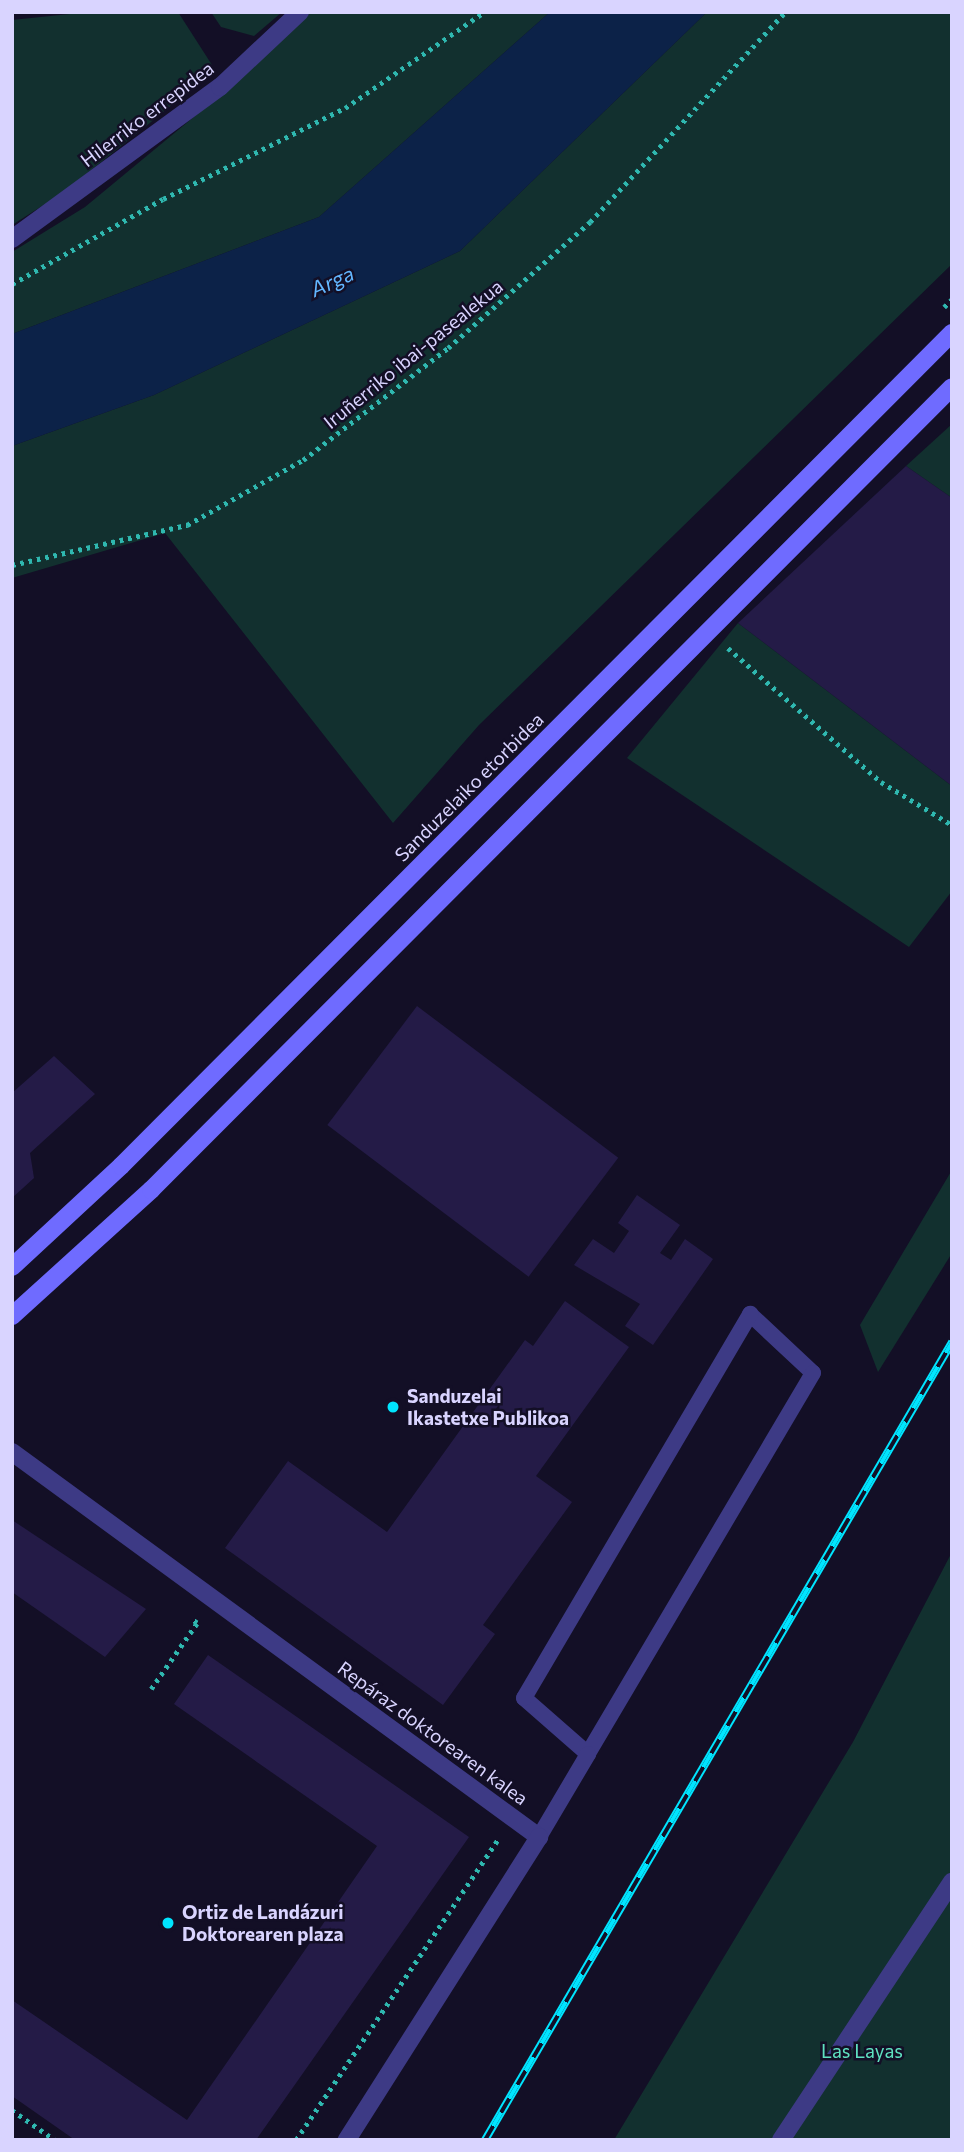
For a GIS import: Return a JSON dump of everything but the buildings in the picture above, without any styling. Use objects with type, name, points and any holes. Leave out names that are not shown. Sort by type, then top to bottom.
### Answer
[{"type":"main road","name":"Sanduzelaiko etorbidea","points":[[12,1267],[121,1166],[952,333]]},
{"type":"main road","points":[[12,1316],[151,1190],[952,387]]},
{"type":"street","name":"Hilerriko errepidea","points":[[12,239],[220,87],[300,12]]},
{"type":"street","name":"Repáraz doktorearen kalea","points":[[12,1452],[539,1837]]},
{"type":"street","points":[[347,2140],[539,1837]]},
{"type":"street","points":[[781,2140],[952,1882]]},
{"type":"lane","points":[[539,1837],[813,1373],[750,1314],[524,1698],[588,1754]]},
{"type":"path","points":[[12,284],[163,200],[345,108],[484,12]]},
{"type":"path","name":"Iruñerriko ibai-pasealekua","points":[[12,565],[187,525],[303,460],[448,348],[590,222],[785,12]]},
{"type":"path","points":[[709,630],[881,782],[952,825]]},
{"type":"path","points":[[186,1614],[208,1631]]},
{"type":"path","points":[[151,1689],[197,1623]]},
{"type":"path","points":[[296,2140],[499,1840],[491,1834]]},
{"type":"path","points":[[12,2110],[55,2140]]},
{"type":"green space","points":[[89,12],[178,12],[212,65],[207,76],[145,127],[61,194],[12,225],[12,20]]},
{"type":"green space","points":[[211,12],[282,12],[254,36],[221,27]]},
{"type":"green space","points":[[311,12],[550,12],[319,217],[12,334],[12,252],[85,207],[247,73]]},
{"type":"green space","points":[[707,12],[952,12],[952,264],[479,725],[393,823],[165,533],[12,578],[12,446],[154,395],[460,251]]},
{"type":"green space","points":[[952,424],[952,498],[906,466]]},
{"type":"green space","points":[[738,623],[952,786],[952,891],[909,947],[627,758]]},
{"type":"green space","points":[[952,1170],[952,1253],[878,1372],[860,1325]]},
{"type":"green space","name":"Las Layas","points":[[952,1552],[952,2140],[614,2140],[853,1742]]},
{"type":"water","name":"Arga","points":[[550,12],[707,12],[460,251],[154,395],[12,446],[12,334],[319,217]]},
{"type":"railway","points":[[485,2140],[952,1342]]},
{"type":"place","name":"Sanduzelai Ikastetxe Publikoa","points":[[393,1407]]},
{"type":"place","name":"Ortiz de Landázuri Doktorearen plaza","points":[[168,1923]]}]
